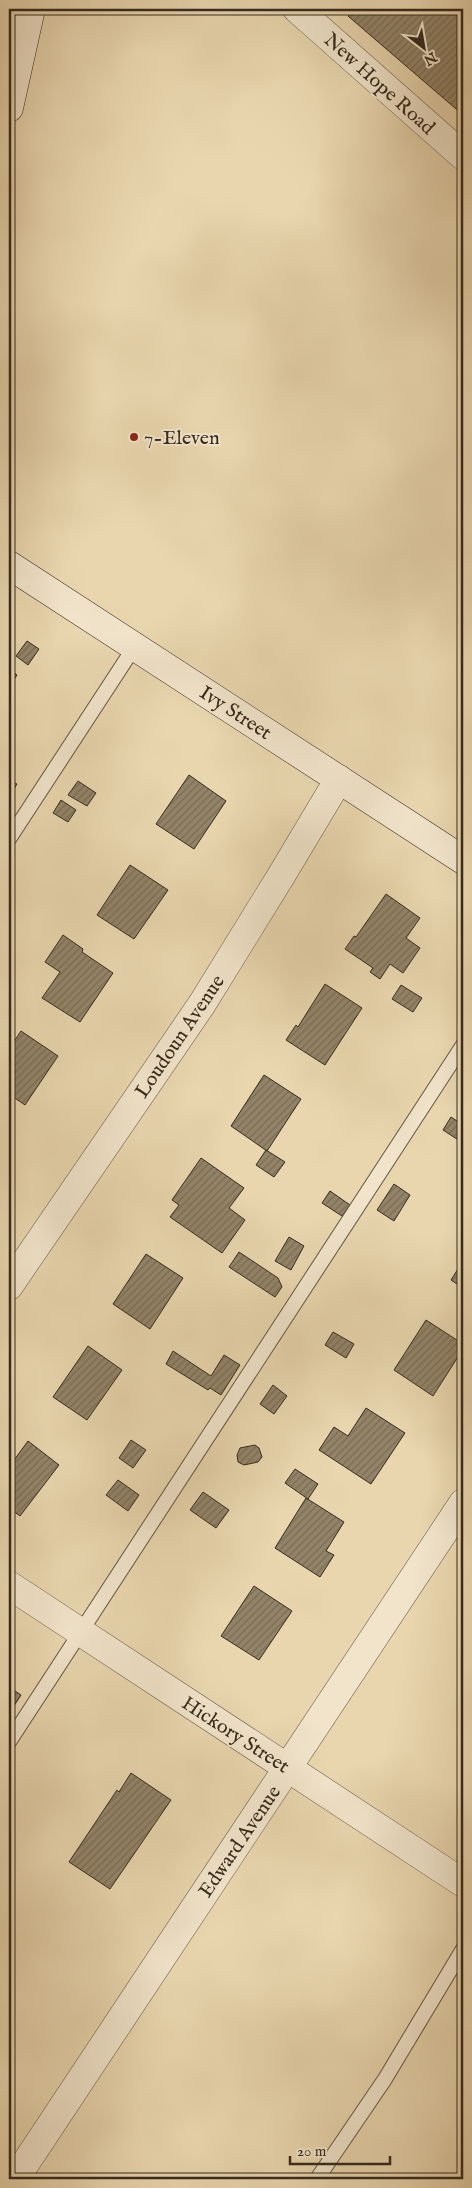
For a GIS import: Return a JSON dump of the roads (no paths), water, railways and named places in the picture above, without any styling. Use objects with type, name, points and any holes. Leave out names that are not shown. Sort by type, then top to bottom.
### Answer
[{"type":"street","points":[[9,108],[31,9]]},
{"type":"street","name":"New Hope Road","points":[[297,9],[463,156]]},
{"type":"street","name":"Ivy Street","points":[[9,565],[463,860]]},
{"type":"street","name":"Loudoun Avenue","points":[[9,1286],[202,1004],[282,876],[339,779]]},
{"type":"street","name":"Edward Avenue","points":[[15,2179],[463,1503]]},
{"type":"street","name":"Hickory Street","points":[[9,1585],[463,1883]]},
{"type":"lane","points":[[9,839],[135,646]]},
{"type":"lane","points":[[9,1742],[463,1045]]},
{"type":"lane","points":[[317,2179],[385,2079],[463,1949]]},
{"type":"place","name":"7-Eleven","points":[[134,437]]}]
